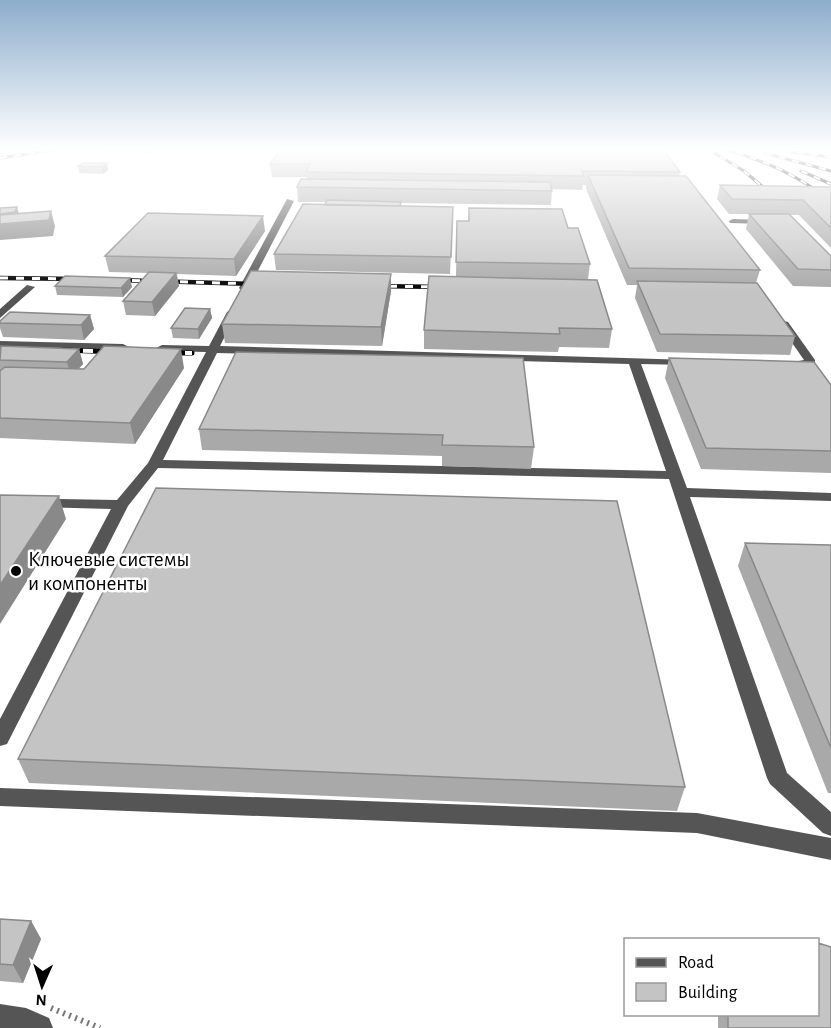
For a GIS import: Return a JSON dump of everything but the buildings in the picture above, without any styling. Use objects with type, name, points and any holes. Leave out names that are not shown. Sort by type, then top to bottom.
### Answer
[{"type":"street","points":[[0,738],[121,505],[154,464],[290,201]]},
{"type":"street","points":[[733,221],[780,222]]},
{"type":"street","points":[[0,315],[30,287]]},
{"type":"street","points":[[779,364],[811,362],[780,318]]},
{"type":"street","points":[[0,344],[129,347]]},
{"type":"street","points":[[153,348],[701,363]]},
{"type":"street","points":[[634,361],[778,778],[831,826]]},
{"type":"street","points":[[154,464],[678,484],[831,497]]},
{"type":"street","points":[[0,501],[121,505]]},
{"type":"street","points":[[0,797],[697,823],[831,849]]},
{"type":"street","points":[[0,1017],[26,1022],[39,1028]]},
{"type":"railway","points":[[0,278],[80,279]]},
{"type":"railway","points":[[116,280],[259,284]]},
{"type":"railway","points":[[373,286],[445,287]]},
{"type":"railway","points":[[63,350],[117,352]]},
{"type":"railway","points":[[165,353],[192,353]]},
{"type":"place","name":"Ключевые системы и компоненты","points":[[16,571]]}]
